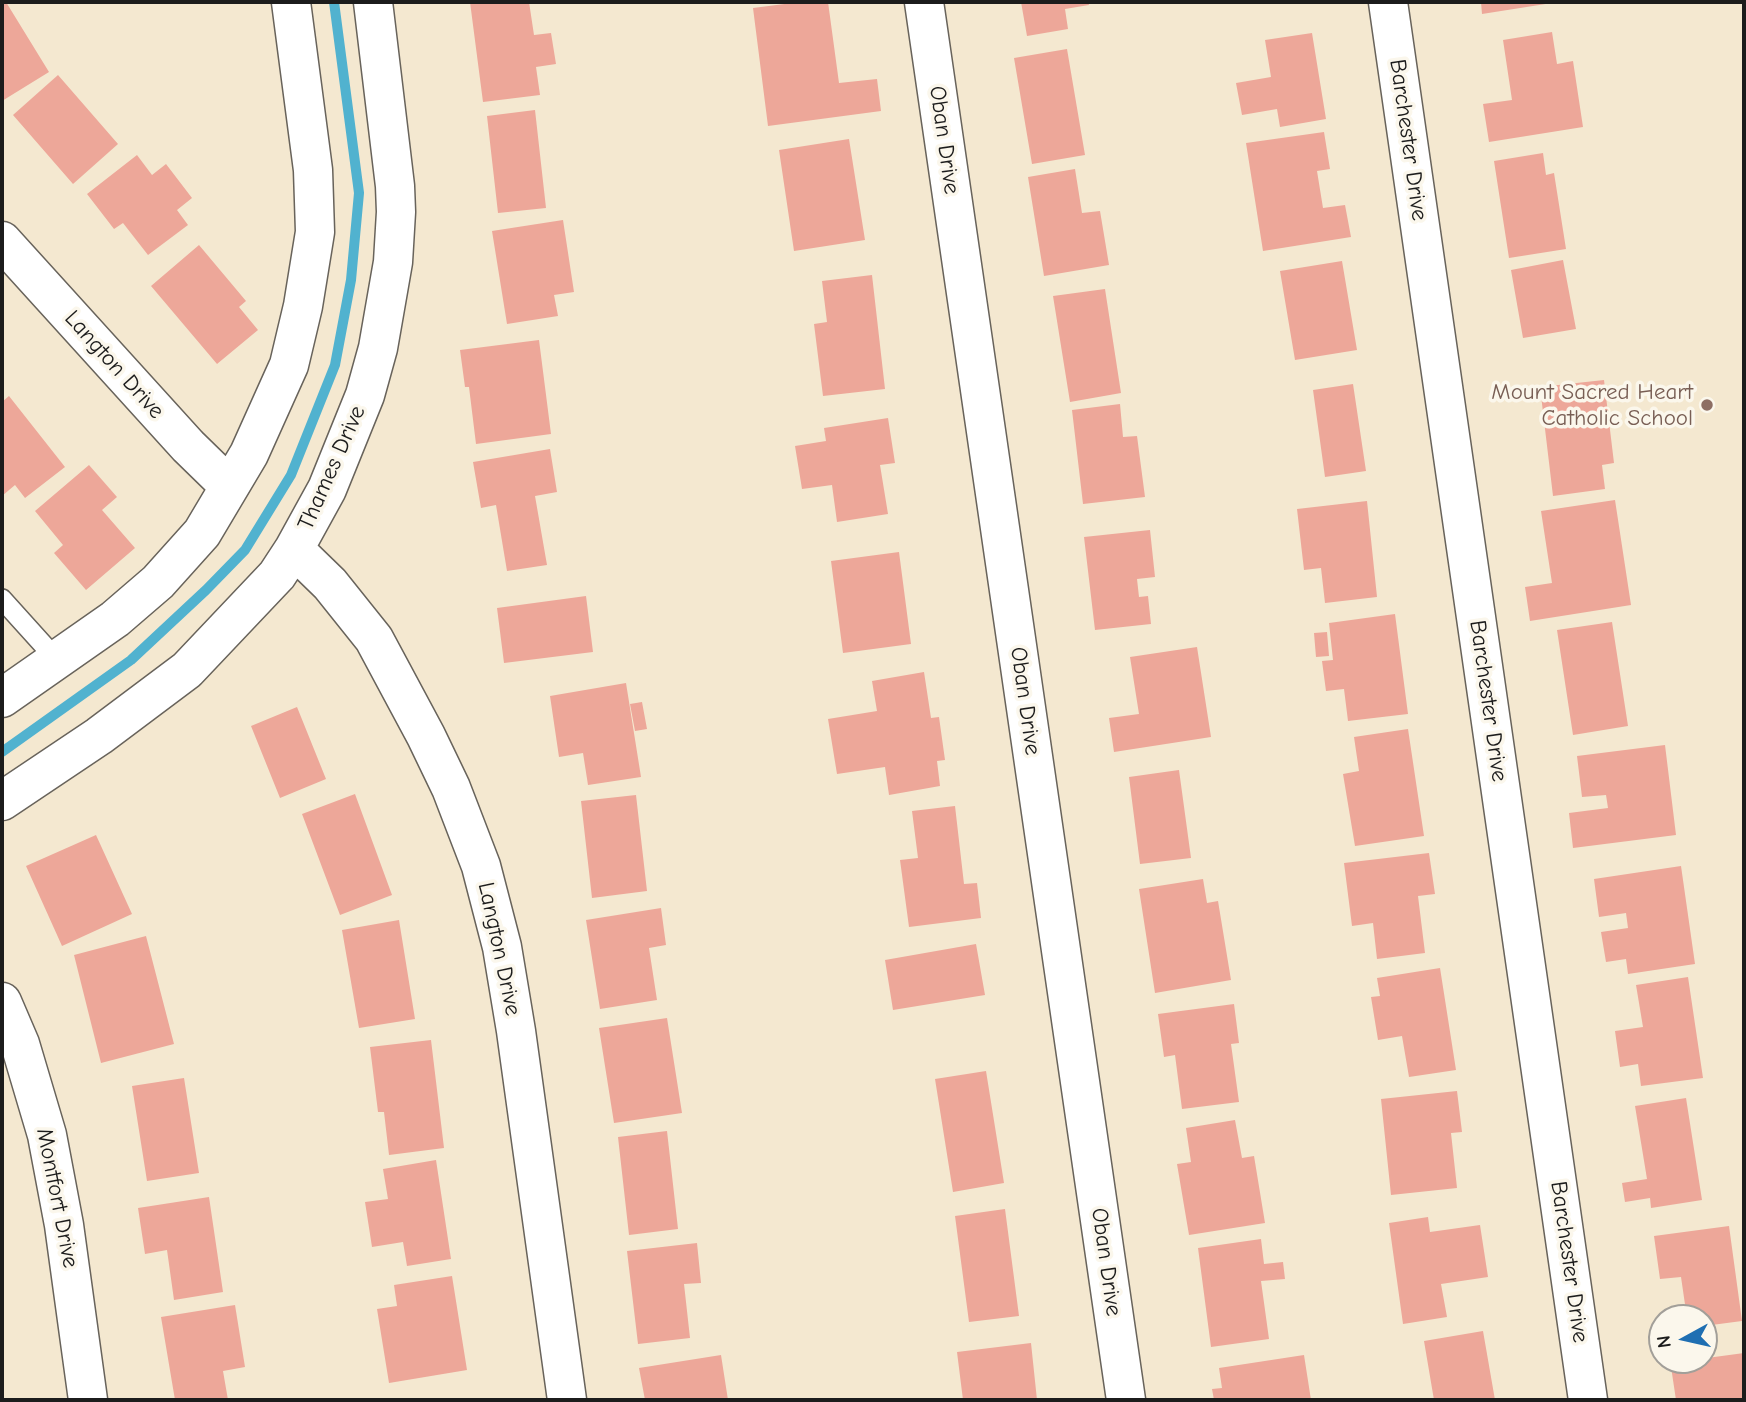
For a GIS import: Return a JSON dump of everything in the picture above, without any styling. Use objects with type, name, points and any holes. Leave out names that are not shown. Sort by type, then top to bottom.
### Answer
[{"type":"street","points":[[2,698],[116,619],[158,582],[202,533],[249,454],[289,365],[303,306],[315,232],[313,170],[291,2]]},
{"type":"street","name":"Thames Drive","points":[[2,802],[99,736],[187,670],[277,575],[327,489],[365,395],[378,348],[393,262],[395,186],[373,2]]},
{"type":"street","name":"Oban Drive","points":[[924,2],[1126,1400]]},
{"type":"street","name":"Barchester Drive","points":[[1388,2],[1588,1400]]},
{"type":"street","name":"Langton Drive","points":[[2,241],[188,446],[229,486]]},
{"type":"street","name":"Langton Drive","points":[[294,549],[330,584],[374,639],[451,788],[481,866],[502,947],[514,1019],[567,1400]]},
{"type":"street","name":"Montfort Drive","points":[[2,1002],[20,1044],[47,1135],[64,1225],[88,1400]]},
{"type":"lane","points":[[2,599],[57,660]]},
{"type":"building","points":[[2,2],[6,2],[49,72],[2,101]]},
{"type":"building","points":[[470,2],[529,2],[534,35],[551,33],[556,64],[536,67],[540,95],[483,102]]},
{"type":"building","points":[[800,2],[828,2],[839,83],[877,79],[881,111],[768,126],[753,8]]},
{"type":"building","points":[[1021,2],[1088,2],[1089,5],[1065,9],[1068,29],[1027,36]]},
{"type":"building","points":[[1481,2],[1552,2],[1552,3],[1482,14]]},
{"type":"building","points":[[1552,32],[1557,64],[1573,61],[1583,127],[1489,142],[1483,104],[1512,100],[1503,40]]},
{"type":"building","points":[[1312,33],[1326,119],[1280,127],[1277,109],[1242,115],[1236,83],[1271,77],[1265,40]]},
{"type":"building","points":[[1067,49],[1085,155],[1032,164],[1014,58]]},
{"type":"building","points":[[58,75],[118,144],[73,184],[13,115]]},
{"type":"building","points":[[535,110],[546,208],[498,213],[487,116]]},
{"type":"building","points":[[1324,132],[1330,169],[1317,171],[1323,208],[1345,205],[1351,237],[1263,251],[1246,143]]},
{"type":"building","points":[[849,139],[865,240],[794,251],[779,150]]},
{"type":"building","points":[[1543,153],[1546,175],[1554,173],[1566,249],[1509,258],[1494,161]]},
{"type":"building","points":[[137,155],[152,175],[166,164],[192,198],[177,210],[188,225],[148,255],[123,223],[114,229],[87,194]]},
{"type":"building","points":[[1075,169],[1082,213],[1100,211],[1109,265],[1044,276],[1028,177]]},
{"type":"building","points":[[563,220],[574,292],[554,295],[558,316],[507,324],[492,231]]},
{"type":"building","points":[[199,245],[246,301],[239,307],[258,330],[217,364],[151,286]]},
{"type":"building","points":[[1563,260],[1576,329],[1523,338],[1511,270]]},
{"type":"building","points":[[1342,261],[1357,350],[1295,360],[1280,271]]},
{"type":"building","points":[[872,275],[885,389],[823,396],[814,324],[827,322],[822,281]]},
{"type":"building","points":[[1105,289],[1121,393],[1070,402],[1053,296]]},
{"type":"building","points":[[539,340],[551,434],[476,444],[469,387],[465,387],[460,350]]},
{"type":"building","points":[[1604,380],[1614,463],[1602,465],[1605,489],[1553,496],[1540,387]]},
{"type":"building","points":[[1353,384],[1366,471],[1325,477],[1313,390]]},
{"type":"building","points":[[9,396],[65,467],[25,498],[15,485],[2,496],[2,402]]},
{"type":"building","points":[[1120,404],[1123,437],[1137,436],[1145,497],[1083,504],[1072,410]]},
{"type":"building","points":[[888,418],[895,463],[880,465],[888,514],[837,522],[832,485],[802,489],[795,446],[826,441],[824,428]]},
{"type":"building","points":[[550,449],[557,492],[535,496],[547,565],[507,571],[496,505],[481,508],[473,462]]},
{"type":"building","points":[[89,465],[117,497],[102,510],[135,548],[86,590],[54,553],[63,545],[35,511]]},
{"type":"building","points":[[1615,500],[1631,605],[1530,621],[1525,587],[1552,583],[1541,511]]},
{"type":"building","points":[[1367,501],[1377,597],[1325,603],[1321,568],[1304,570],[1297,509]]},
{"type":"building","points":[[1150,530],[1155,577],[1137,579],[1139,597],[1148,596],[1151,624],[1095,630],[1084,537]]},
{"type":"building","points":[[899,552],[911,644],[843,653],[831,561]]},
{"type":"building","points":[[586,596],[593,652],[504,663],[497,608]]},
{"type":"building","points":[[1395,614],[1408,714],[1348,721],[1344,689],[1326,691],[1322,661],[1333,660],[1329,623]]},
{"type":"building","points":[[1612,622],[1628,726],[1573,735],[1557,630]]},
{"type":"building","points":[[1327,632],[1329,656],[1316,657],[1314,633]]},
{"type":"building","points":[[1197,647],[1211,737],[1114,752],[1109,718],[1139,714],[1130,657]]},
{"type":"building","points":[[924,672],[931,718],[939,717],[945,760],[937,761],[940,786],[889,795],[885,767],[837,774],[828,719],[877,711],[872,681]]},
{"type":"building","points":[[626,683],[641,777],[588,785],[583,753],[559,757],[550,696]]},
{"type":"building","points":[[642,702],[647,729],[635,731],[630,704]]},
{"type":"building","points":[[297,707],[326,779],[280,798],[251,726]]},
{"type":"building","points":[[1408,729],[1424,836],[1355,846],[1343,774],[1359,771],[1354,737]]},
{"type":"building","points":[[1665,745],[1676,835],[1573,848],[1569,813],[1608,808],[1606,795],[1582,797],[1577,756]]},
{"type":"building","points":[[1179,770],[1191,858],[1140,864],[1129,777]]},
{"type":"building","points":[[355,794],[392,895],[340,915],[302,814]]},
{"type":"building","points":[[636,795],[647,891],[592,898],[581,801]]},
{"type":"building","points":[[955,806],[964,884],[977,883],[981,918],[909,927],[900,860],[918,858],[912,811]]},
{"type":"building","points":[[96,835],[132,914],[62,946],[26,866]]},
{"type":"building","points":[[1429,853],[1435,894],[1418,896],[1425,953],[1377,959],[1373,923],[1352,926],[1344,863]]},
{"type":"building","points":[[1681,866],[1695,964],[1628,974],[1626,959],[1606,962],[1601,932],[1628,928],[1626,913],[1599,917],[1594,879]]},
{"type":"building","points":[[1203,879],[1207,903],[1218,901],[1231,980],[1155,993],[1139,889]]},
{"type":"building","points":[[661,908],[666,945],[649,948],[657,1000],[600,1009],[586,920]]},
{"type":"building","points":[[399,920],[415,1019],[359,1028],[342,930]]},
{"type":"building","points":[[146,936],[174,1044],[101,1063],[74,955]]},
{"type":"building","points":[[976,944],[985,995],[893,1010],[885,960]]},
{"type":"building","points":[[1440,968],[1456,1070],[1409,1077],[1402,1036],[1378,1040],[1371,997],[1380,996],[1377,978]]},
{"type":"building","points":[[1688,977],[1703,1078],[1641,1086],[1638,1064],[1620,1067],[1615,1031],[1643,1027],[1636,985]]},
{"type":"building","points":[[1234,1004],[1239,1043],[1231,1044],[1239,1102],[1182,1109],[1175,1055],[1164,1057],[1158,1014]]},
{"type":"building","points":[[667,1018],[682,1113],[614,1123],[599,1028]]},
{"type":"building","points":[[431,1040],[444,1148],[389,1155],[384,1112],[378,1112],[370,1047]]},
{"type":"building","points":[[986,1071],[1004,1183],[953,1192],[935,1079]]},
{"type":"building","points":[[184,1078],[199,1173],[147,1181],[132,1086]]},
{"type":"building","points":[[1457,1091],[1462,1132],[1451,1133],[1457,1188],[1391,1195],[1381,1099]]},
{"type":"building","points":[[1686,1098],[1702,1200],[1651,1208],[1650,1198],[1625,1202],[1622,1183],[1647,1179],[1635,1106]]},
{"type":"building","points":[[1235,1120],[1242,1158],[1254,1156],[1265,1223],[1189,1235],[1177,1164],[1191,1162],[1186,1128]]},
{"type":"building","points":[[667,1131],[678,1229],[629,1235],[618,1137]]},
{"type":"building","points":[[436,1160],[451,1259],[407,1266],[403,1242],[372,1247],[365,1202],[388,1199],[383,1169]]},
{"type":"building","points":[[209,1197],[223,1292],[174,1300],[167,1250],[145,1254],[138,1208]]},
{"type":"building","points":[[1005,1209],[1019,1316],[969,1322],[955,1216]]},
{"type":"building","points":[[1428,1217],[1430,1232],[1480,1225],[1488,1277],[1441,1284],[1447,1317],[1403,1324],[1389,1223]]},
{"type":"building","points":[[1729,1226],[1742,1321],[1718,1324],[1718,1304],[1685,1304],[1681,1277],[1660,1279],[1654,1236]]},
{"type":"building","points":[[1261,1239],[1264,1264],[1283,1262],[1285,1279],[1261,1281],[1269,1339],[1211,1347],[1198,1248]]},
{"type":"building","points":[[697,1243],[701,1283],[684,1284],[690,1338],[638,1344],[627,1251]]},
{"type":"building","points":[[452,1276],[467,1370],[389,1383],[377,1309],[397,1306],[394,1285]]},
{"type":"building","points":[[235,1305],[245,1367],[223,1371],[228,1400],[175,1400],[161,1317]]},
{"type":"building","points":[[1483,1331],[1495,1400],[1434,1400],[1424,1341]]},
{"type":"building","points":[[1031,1343],[1037,1400],[963,1400],[957,1352]]},
{"type":"building","points":[[1744,1353],[1744,1400],[1676,1400],[1672,1374],[1718,1374],[1718,1357]]},
{"type":"building","points":[[721,1355],[728,1400],[645,1400],[639,1368]]},
{"type":"building","points":[[1304,1355],[1311,1400],[1214,1400],[1212,1389],[1222,1388],[1219,1368]]},
{"type":"waterway","points":[[2,752],[131,660],[206,590],[245,550],[291,475],[335,365],[351,280],[359,193],[334,2]]},
{"type":"place","name":"Mount Sacred Heart Catholic School","points":[[1707,405]]}]
